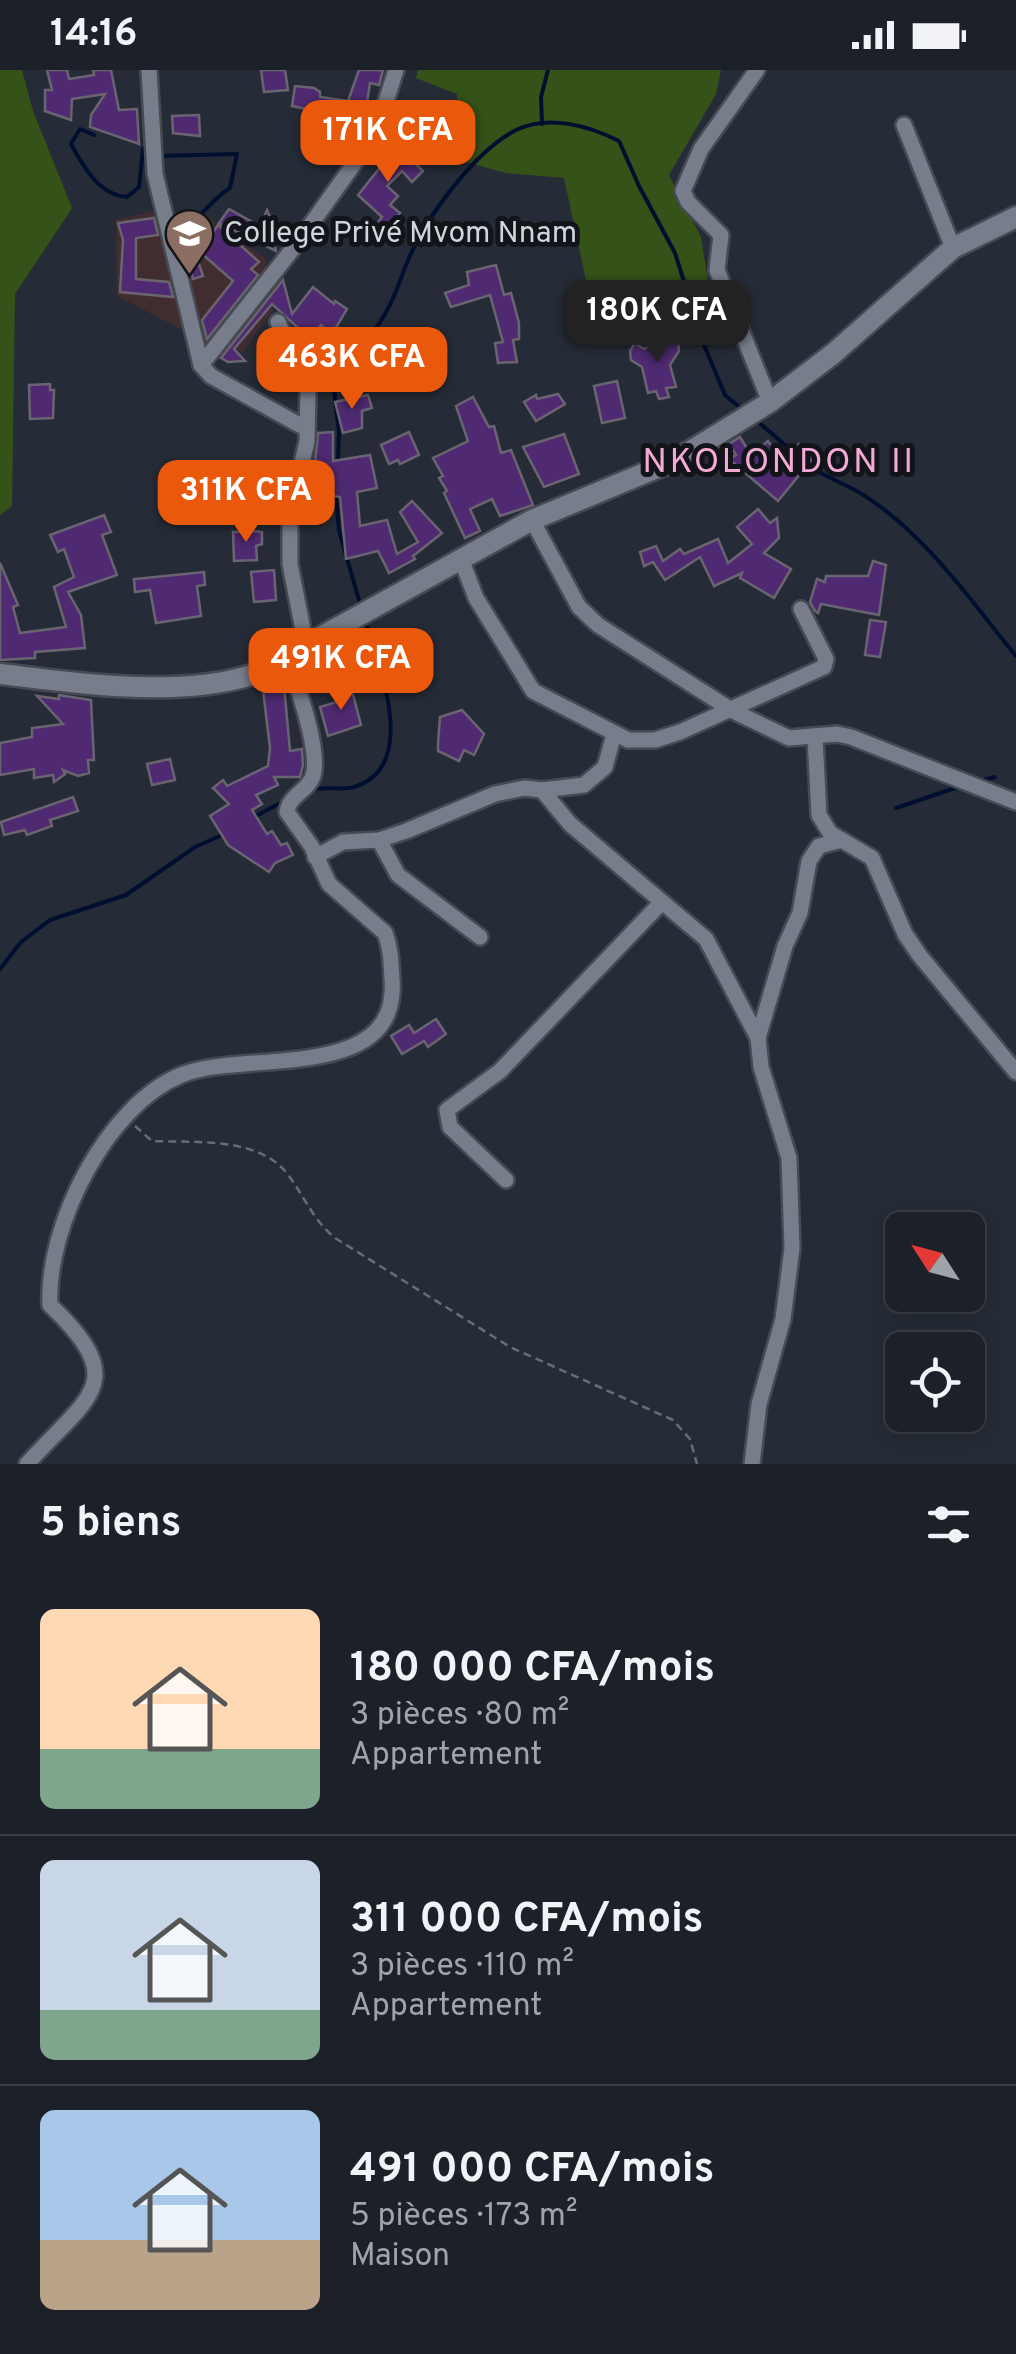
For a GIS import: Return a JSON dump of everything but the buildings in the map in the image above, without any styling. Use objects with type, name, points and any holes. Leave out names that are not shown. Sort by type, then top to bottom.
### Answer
[{"type":"street","points":[[150,70],[155,174],[201,365],[211,376],[305,428]]},
{"type":"street","points":[[201,365],[299,241],[376,133],[396,70]]},
{"type":"street","points":[[757,70],[701,149],[684,191],[688,202],[721,235],[717,270],[770,402]]},
{"type":"street","points":[[904,125],[953,248]]},
{"type":"street","points":[[0,674],[138,690],[216,681],[289,660],[306,644],[461,558],[532,520],[650,473],[770,402],[953,248],[1016,217]]},
{"type":"street","points":[[278,322],[308,389],[307,441],[290,515],[290,564],[306,644]]},
{"type":"street","points":[[532,520],[587,616],[733,711],[789,738],[837,734],[851,737],[1016,802]]},
{"type":"street","points":[[461,558],[476,598],[533,690],[614,734],[638,742],[655,740],[733,711],[824,666],[826,659],[800,608]]},
{"type":"street","points":[[28,1464],[84,1404],[98,1378],[97,1364],[81,1334],[50,1304],[49,1284],[81,1178],[102,1143],[133,1110],[179,1076],[213,1065],[328,1054],[368,1040],[383,1026],[393,992],[385,933],[329,884],[287,812],[290,800],[310,782],[314,770],[306,712],[289,660]]},
{"type":"street","points":[[315,856],[343,842],[379,840],[495,794],[592,780],[604,767],[614,734]]},
{"type":"street","points":[[815,738],[819,816],[824,826],[872,858],[905,934],[1016,1072]]},
{"type":"street","points":[[542,790],[570,824],[706,939],[758,1038],[761,1067],[789,1158],[792,1248],[783,1318],[759,1404],[752,1464]]},
{"type":"street","points":[[379,840],[398,875],[480,937]]},
{"type":"street","points":[[758,1038],[785,946],[800,913],[809,860],[818,846],[842,840]]},
{"type":"street","points":[[506,1180],[450,1127],[447,1110],[500,1071],[661,904]]},
{"type":"path","points":[[133,1110],[136,1130],[152,1141],[218,1145],[270,1155],[288,1174],[319,1225],[335,1238],[510,1348],[674,1420],[690,1439],[698,1464]]},
{"type":"shaded area","name":"College Privé Mvom Nnam","points":[[151,212],[211,217],[220,234],[239,240],[267,260],[258,293],[273,310],[242,353],[221,338],[214,346],[117,296],[116,220]]},
{"type":"green space","points":[[0,70],[22,70],[33,111],[72,208],[15,294],[12,506],[0,515]]},
{"type":"green space","points":[[418,70],[721,70],[716,94],[669,175],[701,237],[710,294],[651,319],[594,318],[564,178],[506,173],[455,159],[457,94],[416,78]]},
{"type":"waterway","points":[[542,124],[541,97],[548,70]]},
{"type":"waterway","points":[[338,461],[334,390],[389,307],[428,223],[454,186],[485,153],[516,130],[542,123],[582,127],[619,141],[675,253],[704,345],[725,395],[743,410]]},
{"type":"waterway","points":[[94,135],[80,129],[71,144],[93,178],[117,195],[127,197],[139,187],[143,149]]},
{"type":"waterway","points":[[158,156],[237,154],[230,188],[191,223],[172,232]]},
{"type":"waterway","points":[[755,419],[793,452]]},
{"type":"waterway","points":[[804,461],[865,496],[908,530],[1016,656]]},
{"type":"waterway","points":[[336,495],[339,531],[361,607]]},
{"type":"waterway","points":[[310,790],[357,786],[376,774],[386,757],[389,711],[365,621]]},
{"type":"waterway","points":[[980,781],[995,777]]},
{"type":"waterway","points":[[896,808],[961,786]]},
{"type":"waterway","points":[[252,818],[288,799]]},
{"type":"waterway","points":[[0,969],[21,942],[50,920],[126,895],[195,847],[222,835]]},
{"type":"place","name":"College Privé Mvom Nnam","points":[[189,276]]},
{"type":"district","name":"NKOLONDON II","points":[[779,463]]}]
